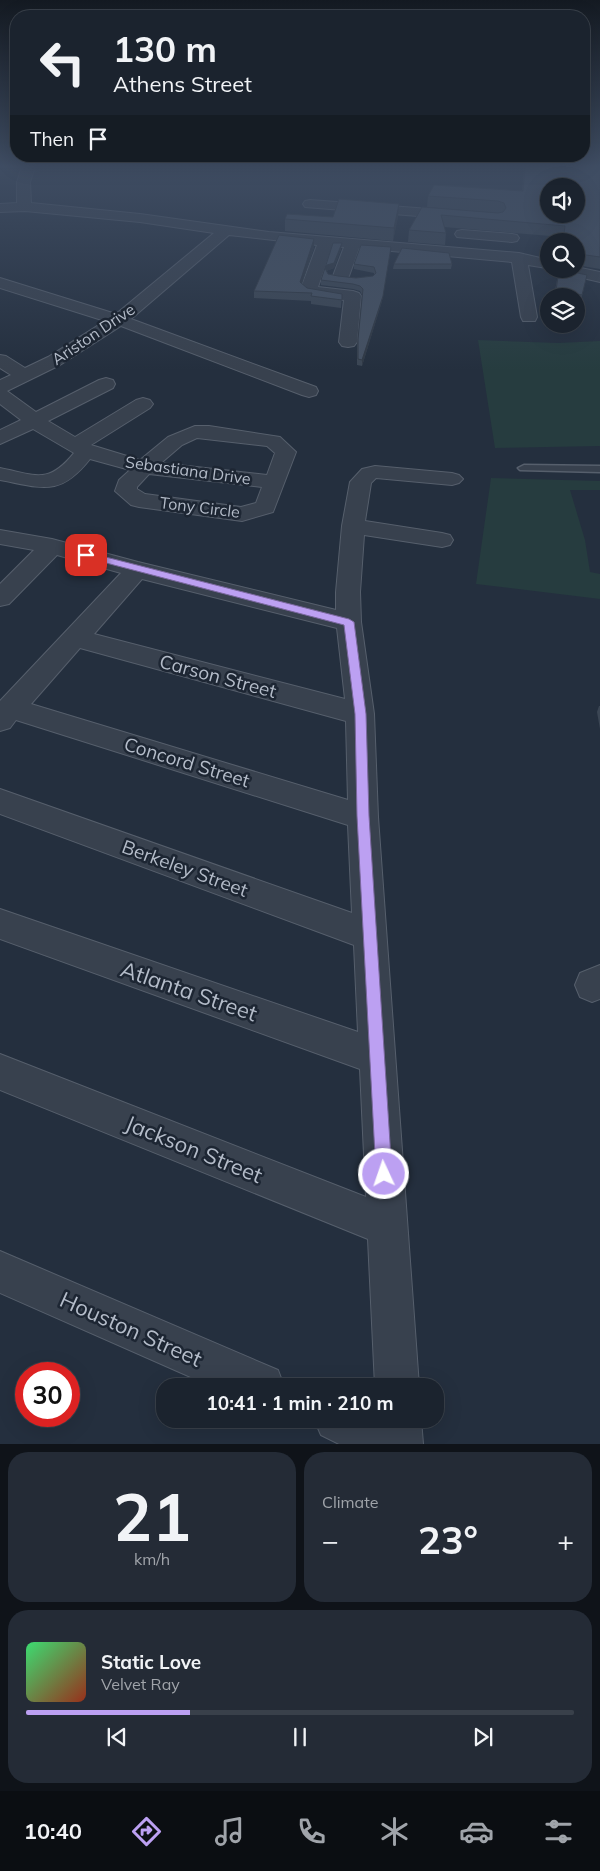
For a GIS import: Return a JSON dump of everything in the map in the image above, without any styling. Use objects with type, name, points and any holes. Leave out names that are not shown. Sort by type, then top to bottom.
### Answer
[{"type":"street","name":"Ariston Drive","points":[[0,387],[54,361],[119,320],[221,234]]},
{"type":"street","points":[[259,234],[519,258],[540,264]]},
{"type":"street","points":[[402,247],[406,234]]},
{"type":"street","points":[[464,234],[512,238]]},
{"type":"street","points":[[326,241],[309,288],[313,291],[353,296],[348,342]]},
{"type":"street","points":[[353,244],[337,276],[358,277]]},
{"type":"street","points":[[519,258],[529,317]]},
{"type":"street","points":[[585,274],[600,278]]},
{"type":"street","points":[[0,283],[119,320],[309,391]]},
{"type":"street","points":[[0,360],[24,375]]},
{"type":"street","points":[[0,474],[41,481],[65,475],[102,408],[106,384]]},
{"type":"street","name":"Sebastiana Drive","points":[[0,394],[34,421],[81,448],[144,467],[275,482]]},
{"type":"street","points":[[0,438],[34,421],[102,408],[143,404]]},
{"type":"street","name":"Tony Circle","points":[[209,432],[273,441],[286,452],[265,507],[242,514],[139,500],[126,491],[127,486],[144,467],[172,442],[182,436],[209,432]]},
{"type":"street","points":[[396,1378],[363,816],[360,714],[349,622],[348,592],[353,526],[362,482],[369,473],[452,479]]},
{"type":"street","points":[[353,526],[442,540]]},
{"type":"street","points":[[0,537],[52,546],[137,570],[349,622]]},
{"type":"street","points":[[0,598],[52,546]]},
{"type":"street","points":[[5,714],[137,570]]},
{"type":"street","name":"Carson Street","points":[[76,638],[360,714]]},
{"type":"street","name":"Concord Street","points":[[5,714],[363,816]]},
{"type":"street","name":"Berkeley Street","points":[[0,801],[370,936]]},
{"type":"street","name":"Atlanta Street","points":[[0,924],[377,1057]]},
{"type":"street","name":"Jackson Street","points":[[0,1072],[387,1226]]},
{"type":"street","name":"Houston Street","points":[[0,1272],[244,1378]]},
{"type":"street","points":[[357,1428],[393,1444]]},
{"type":"street","points":[[399,1428],[400,1444]]},
{"type":"lane","points":[[524,468],[600,469]]},
{"type":"green space","points":[[478,340],[558,343],[600,341],[600,446],[495,448]]},
{"type":"green space","points":[[491,478],[600,481],[600,490],[570,490],[585,540],[590,572],[600,574],[600,599],[476,584]]},
{"type":"building","points":[[585,234],[600,234],[600,257],[585,255]]},
{"type":"building","points":[[279,235],[314,239],[300,282],[307,288],[342,294],[342,300],[311,296],[312,293],[254,291]]},
{"type":"building","points":[[333,243],[342,243],[334,263],[327,265],[325,268]]},
{"type":"building","points":[[361,245],[391,247],[383,296],[362,360],[358,359],[358,339],[363,289],[353,284],[321,280],[325,268],[328,274],[338,276],[356,278],[373,276],[376,273],[374,267],[354,264]]},
{"type":"building","points":[[402,248],[449,253],[452,264],[394,264]]},
{"type":"building","points":[[585,275],[587,275],[584,288],[556,288],[558,278],[585,278]]},
{"type":"route","points":[[86,555],[137,570],[349,622],[360,714],[363,816],[384,1174]]}]
